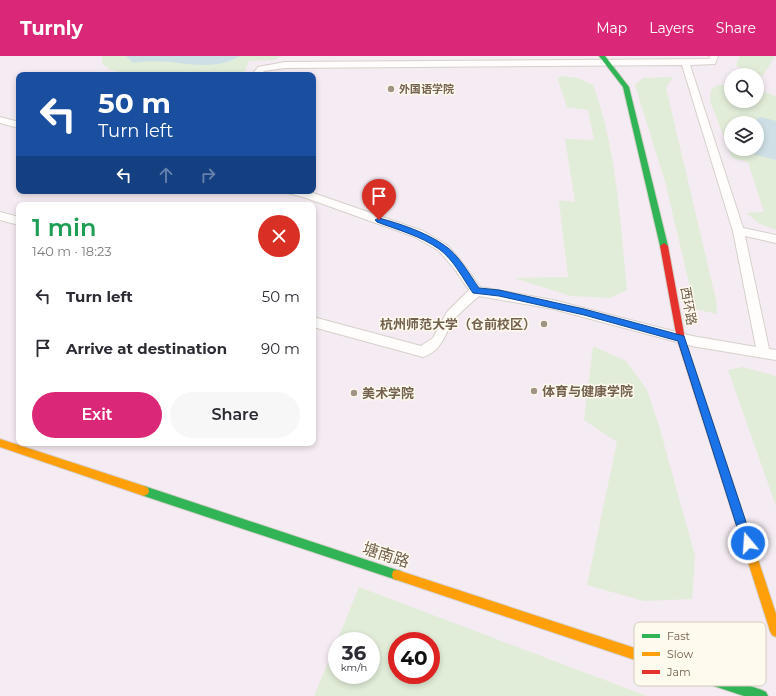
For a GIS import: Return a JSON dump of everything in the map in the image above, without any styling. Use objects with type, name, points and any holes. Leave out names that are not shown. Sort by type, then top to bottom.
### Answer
[{"type":"street","name":"西环路","points":[[605,60],[626,87],[662,232],[681,338],[776,631]]},
{"type":"street","name":"塘南路","points":[[0,443],[634,654]]},
{"type":"street","name":"塘南路","points":[[732,686],[762,696]]},
{"type":"lane","points":[[258,72],[261,69],[285,65],[605,60],[712,62],[714,56]]},
{"type":"lane","points":[[316,323],[423,352],[437,341],[451,315],[476,291],[499,293],[584,312],[681,338],[770,354],[738,231],[685,62]]},
{"type":"lane","points":[[0,120],[16,124]]},
{"type":"lane","points":[[305,194],[419,234],[442,248],[458,264],[476,291]]},
{"type":"lane","points":[[0,216],[16,220]]},
{"type":"lane","points":[[738,231],[776,239]]},
{"type":"shaded area","name":"杭州师范大学（仓前校区）","points":[[0,56],[776,56],[776,696],[0,696]]},
{"type":"shaded area","points":[[126,56],[240,56],[224,63],[206,65],[161,61],[133,63]]},
{"type":"shaded area","points":[[764,118],[776,121],[776,160],[760,156],[764,156]]},
{"type":"green space","points":[[102,56],[281,56],[275,60],[249,61],[243,72],[120,72],[110,70],[102,64]]},
{"type":"green space","points":[[740,56],[775,56],[764,74],[764,68],[740,68],[736,65]]},
{"type":"green space","points":[[561,76],[578,78],[593,85],[607,135],[616,186],[627,290],[610,298],[571,296],[514,278],[568,277],[559,200],[575,202],[565,139],[594,140],[588,110],[567,107],[558,79]]},
{"type":"green space","points":[[673,77],[666,88],[716,300],[717,314],[695,309],[666,185],[635,85],[643,78]]},
{"type":"green space","points":[[717,85],[724,85],[724,108],[764,108],[764,92],[776,96],[776,230],[760,224],[746,213],[764,212],[748,162],[732,158],[731,156],[764,156],[764,116],[724,116],[724,137],[710,101],[711,90]]},
{"type":"green space","points":[[593,346],[626,361],[647,390],[659,426],[695,556],[692,599],[644,601],[587,585],[617,442],[584,420]]},
{"type":"green space","points":[[743,367],[776,376],[776,506],[728,370]]},
{"type":"green space","points":[[359,587],[647,696],[314,696],[328,662],[328,684],[380,684],[380,632],[340,632]]},
{"type":"traffic: fast","points":[[602,56],[626,87],[664,246]]},
{"type":"traffic: fast","points":[[144,491],[397,575]]},
{"type":"traffic: fast","points":[[732,686],[762,696]]},
{"type":"traffic: slow","points":[[0,443],[144,491]]},
{"type":"traffic: slow","points":[[727,480],[776,631]]},
{"type":"traffic: slow","points":[[397,575],[634,654]]},
{"type":"traffic: jam","points":[[664,246],[681,339],[727,480]]},
{"type":"place","name":"外国语学院","points":[[391,89]]},
{"type":"place","name":"杭州师范大学（仓前校区）","points":[[544,324]]},
{"type":"place","name":"体育与健康学院","points":[[534,391]]},
{"type":"place","name":"美术学院","points":[[354,393]]},
{"type":"route","points":[[379,220],[419,234],[442,248],[458,264],[476,291],[499,293],[584,312],[681,338],[748,543]]}]
